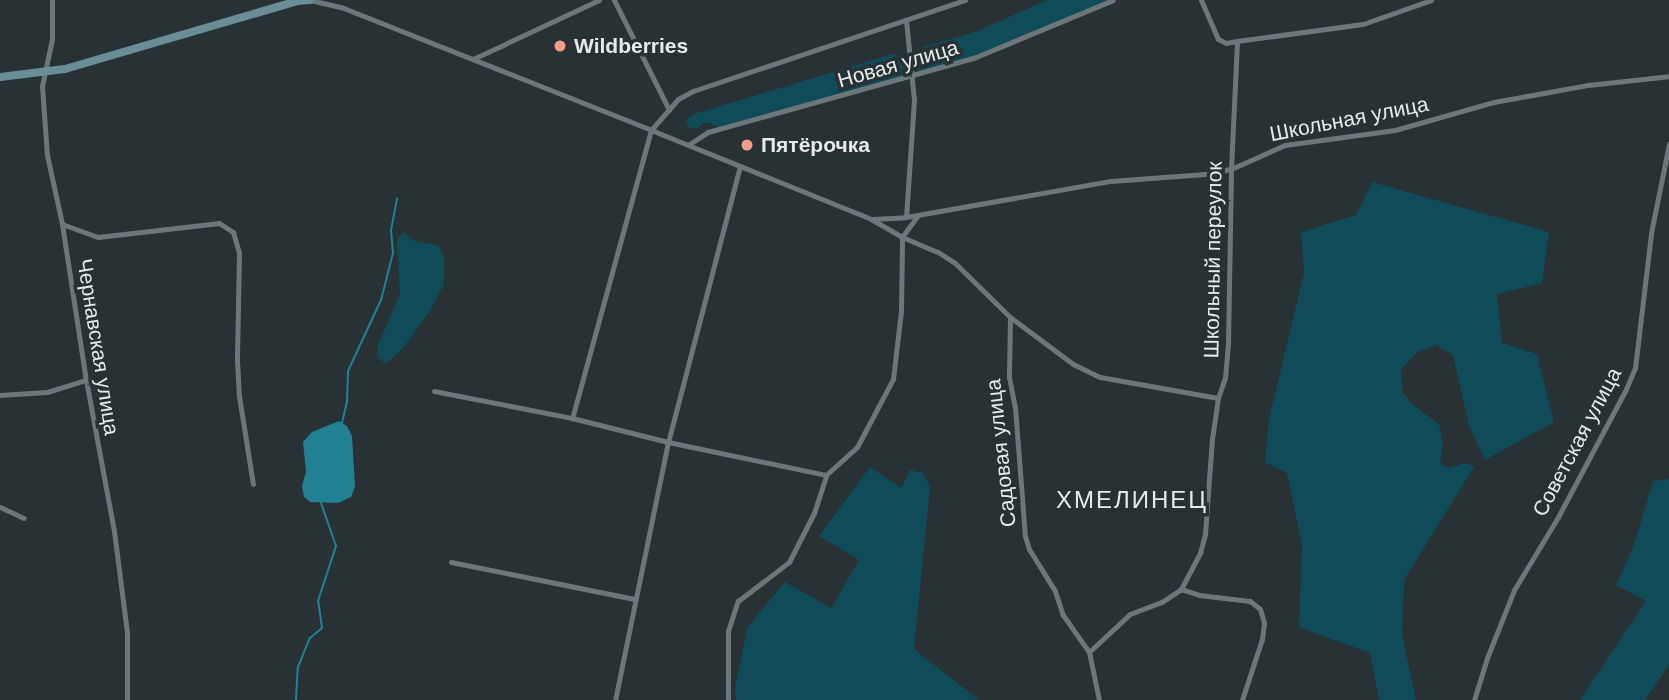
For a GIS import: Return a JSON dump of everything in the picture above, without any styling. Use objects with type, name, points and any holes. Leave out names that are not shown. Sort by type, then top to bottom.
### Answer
[{"type":"street","name":"Чернавская улица","points":[[52,0],[52,38],[42,86],[47,155],[62,224],[119,569],[127,633],[127,700]]},
{"type":"street","points":[[0,77],[65,69],[301,0],[341,7],[871,219],[955,263],[1010,317],[1052,351],[1100,377],[1217,398]]},
{"type":"street","points":[[474,59],[599,0]]},
{"type":"street","points":[[614,0],[669,110]]},
{"type":"street","points":[[572,418],[651,130],[678,99],[965,0]]},
{"type":"street","name":"Новая улица","points":[[688,145],[708,132],[913,77],[976,57],[1113,0]]},
{"type":"street","points":[[1201,0],[1218,39],[1226,43],[1363,24],[1430,0]]},
{"type":"street","points":[[905,20],[915,100],[906,217]]},
{"type":"street","name":"Школьный переулок","points":[[1181,589],[1205,534],[1217,398],[1225,378],[1237,41]]},
{"type":"street","name":"Школьная улица","points":[[871,219],[906,217],[1111,181],[1205,174],[1231,169],[1285,145],[1395,130],[1494,102],[1588,85],[1669,76]]},
{"type":"street","name":"Советская улица","points":[[1474,700],[1487,658],[1514,590],[1558,517],[1635,368],[1649,244],[1669,144]]},
{"type":"street","points":[[615,700],[668,442],[740,166]]},
{"type":"street","points":[[729,700],[728,631],[738,601],[789,562],[814,513],[826,475],[857,447],[893,379],[901,311],[902,237],[918,215]]},
{"type":"street","points":[[62,224],[98,237],[219,223],[233,232],[239,253],[239,396],[253,484]]},
{"type":"street","name":"Садовая улица","points":[[1010,317],[1009,377],[1017,420],[1025,536],[1029,549],[1055,591],[1063,615],[1089,652]]},
{"type":"street","points":[[0,395],[47,392],[86,380]]},
{"type":"street","points":[[434,391],[572,418],[668,442],[826,475]]},
{"type":"street","points":[[0,507],[24,518]]},
{"type":"street","points":[[451,562],[634,599]]},
{"type":"street","points":[[1099,700],[1089,652],[1130,614],[1162,602],[1181,589],[1199,595],[1251,601],[1260,609],[1264,623],[1262,639],[1242,700]]},
{"type":"shaded area","points":[[1047,0],[1108,0],[978,55],[918,72],[917,53],[923,47],[975,32]]},
{"type":"shaded area","points":[[893,54],[902,56],[905,62],[903,76],[719,128],[710,123],[703,123],[696,129],[688,127],[686,120],[694,114]]},
{"type":"shaded area","points":[[1372,182],[1549,232],[1542,283],[1497,294],[1502,343],[1537,354],[1554,422],[1485,460],[1469,426],[1453,355],[1436,345],[1417,352],[1401,370],[1403,393],[1412,404],[1439,424],[1443,445],[1440,463],[1449,468],[1466,463],[1474,467],[1404,580],[1402,635],[1416,700],[1379,700],[1370,653],[1299,627],[1302,546],[1287,473],[1265,462],[1269,419],[1304,273],[1301,232],[1356,215]]},
{"type":"shaded area","points":[[404,232],[414,241],[438,245],[444,258],[444,284],[430,311],[403,348],[386,364],[377,357],[378,345],[400,294],[397,240]]},
{"type":"shaded area","points":[[339,421],[347,426],[352,436],[355,487],[351,497],[338,503],[310,502],[304,497],[302,486],[306,472],[303,442],[312,432]]},
{"type":"shaded area","points":[[870,467],[901,488],[910,470],[923,473],[930,487],[914,649],[979,700],[736,700],[735,687],[748,626],[785,582],[831,608],[859,560],[819,536]]},
{"type":"shaded area","points":[[1669,479],[1669,665],[1645,700],[1580,700],[1646,601],[1616,585],[1634,545],[1653,481]]},
{"type":"waterway","points":[[342,423],[347,402],[348,371],[381,300],[393,253],[391,230],[397,199]]},
{"type":"waterway","points":[[296,700],[298,667],[310,638],[322,628],[318,601],[336,546],[321,503]]},
{"type":"place","name":"Wildberries","points":[[560,46]]},
{"type":"place","name":"Пятёрочка","points":[[747,145]]},
{"type":"district","name":"ХМЕЛИНЕЦ","points":[[1132,500]]}]
